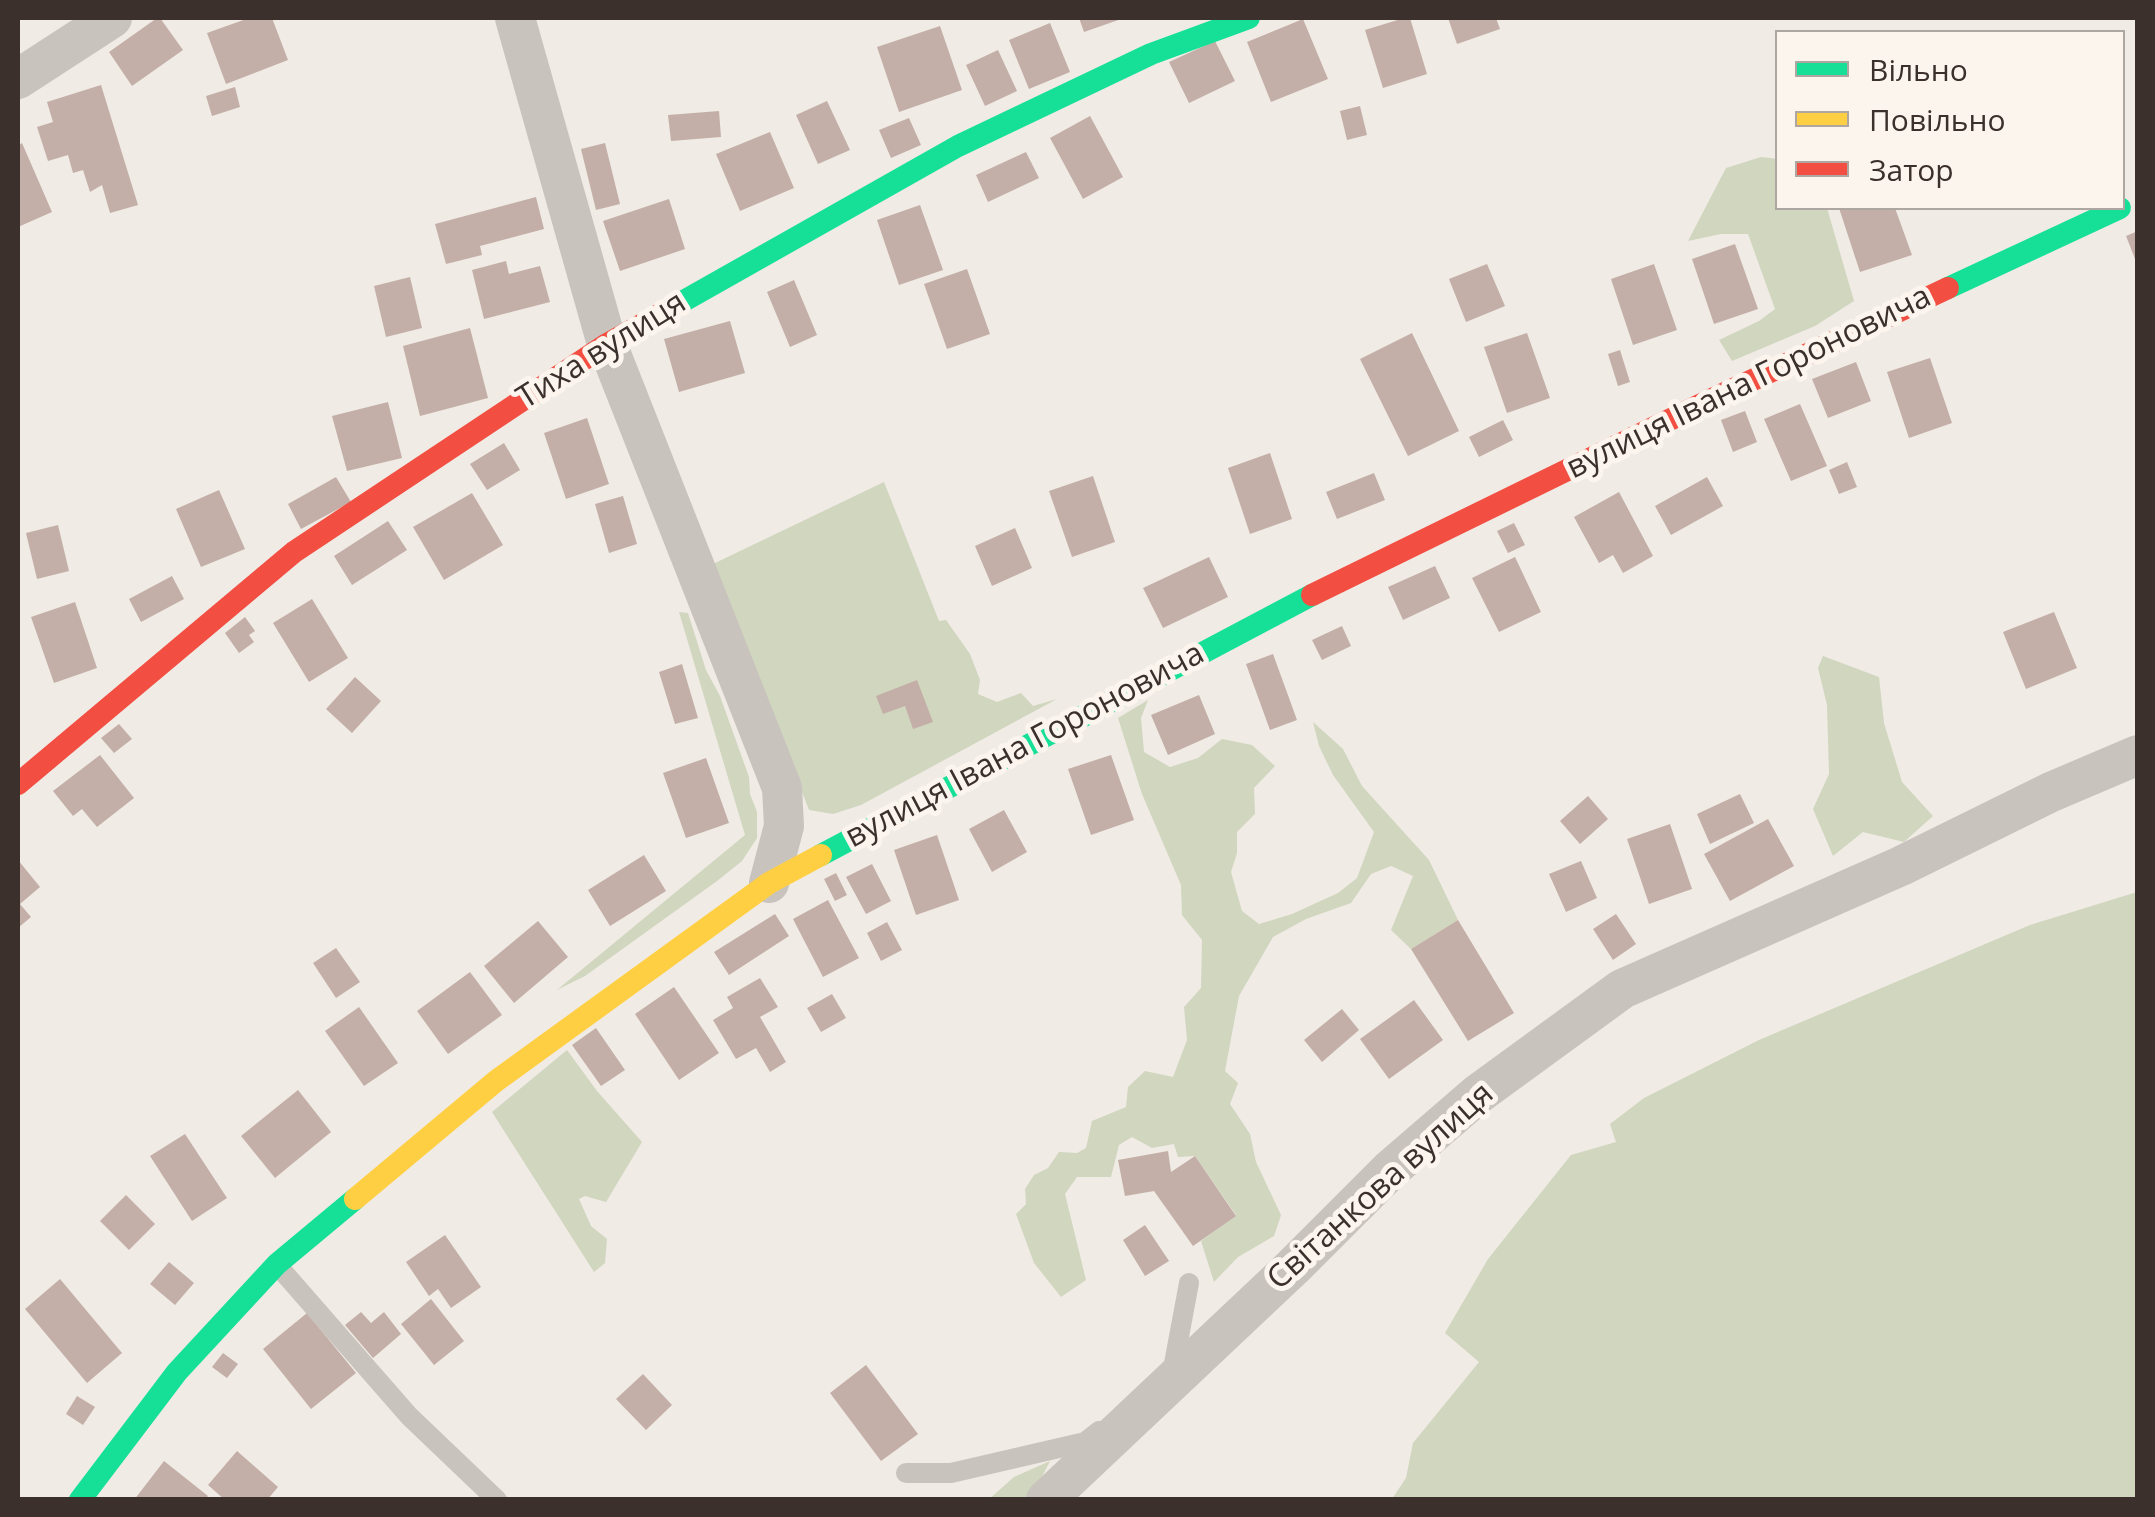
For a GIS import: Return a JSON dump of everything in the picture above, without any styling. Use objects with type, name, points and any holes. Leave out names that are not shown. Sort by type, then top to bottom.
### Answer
[{"type":"street","points":[[18,79],[112,18]]},
{"type":"street","points":[[515,18],[608,344],[782,788],[784,826],[769,884]]},
{"type":"street","name":"Тиха вулиця","points":[[18,784],[294,552],[608,344],[974,138],[1151,54],[1248,18]]},
{"type":"street","name":"вулиця Івана Гороновича","points":[[80,1500],[177,1372],[277,1264],[496,1080],[769,884],[1262,619],[1706,402],[2115,210]]},
{"type":"street","name":"Світанкова вулиця","points":[[1046,1500],[1390,1170],[1478,1094],[1622,989],[1900,866],[2138,754]]},
{"type":"lane","points":[[277,1264],[410,1416],[497,1500]]},
{"type":"lane","points":[[906,1473],[951,1473],[1085,1442],[1171,1379],[1189,1283]]},
{"type":"green space","points":[[1761,157],[1775,159],[1775,210],[1828,210],[1854,301],[1815,326],[1732,361],[1719,340],[1775,309],[1748,234],[1721,234],[1688,241],[1726,168]]},
{"type":"green space","points":[[884,482],[939,621],[946,620],[970,654],[980,680],[978,694],[997,702],[1021,693],[1033,706],[1057,699],[861,805],[833,814],[809,810],[713,564]]},
{"type":"green space","points":[[679,612],[688,613],[706,670],[720,696],[749,777],[757,812],[757,838],[742,861],[717,881],[585,976],[557,990],[745,835]]},
{"type":"green space","points":[[1823,656],[1879,677],[1884,723],[1902,782],[1933,816],[1904,842],[1863,832],[1833,856],[1813,809],[1829,774],[1827,705],[1818,668]]},
{"type":"green space","points":[[1148,700],[1141,718],[1144,752],[1170,767],[1198,758],[1222,739],[1252,745],[1275,766],[1254,788],[1255,814],[1237,832],[1237,853],[1231,872],[1242,911],[1259,924],[1338,893],[1357,878],[1374,832],[1333,775],[1313,722],[1343,749],[1362,786],[1429,860],[1458,920],[1411,949],[1391,930],[1413,876],[1391,866],[1371,874],[1351,903],[1306,919],[1273,937],[1239,996],[1225,1071],[1238,1083],[1230,1104],[1250,1134],[1256,1162],[1281,1215],[1274,1236],[1238,1257],[1214,1282],[1201,1241],[1236,1215],[1195,1156],[1178,1157],[1174,1144],[1152,1148],[1132,1137],[1119,1145],[1111,1177],[1077,1177],[1065,1194],[1086,1280],[1061,1297],[1034,1263],[1016,1214],[1026,1204],[1025,1189],[1059,1152],[1077,1153],[1086,1148],[1092,1121],[1126,1107],[1128,1087],[1145,1071],[1173,1077],[1187,1040],[1184,1007],[1201,988],[1202,940],[1182,915],[1181,885],[1142,794],[1118,718]]},
{"type":"green space","points":[[2137,892],[2137,1499],[1392,1499],[1406,1478],[1413,1443],[1479,1362],[1445,1333],[1488,1259],[1571,1155],[1616,1142],[1610,1124],[1644,1098],[1759,1040],[2030,925]]},
{"type":"green space","points":[[567,1050],[642,1142],[606,1202],[585,1196],[579,1199],[591,1226],[607,1239],[605,1263],[594,1272],[492,1112]]},
{"type":"green space","points":[[1050,1461],[1036,1489],[1024,1499],[988,1500],[1014,1477]]},
{"type":"building","points":[[157,18],[183,50],[132,86],[109,52]]},
{"type":"building","points":[[249,18],[272,18],[288,60],[226,84],[207,33]]},
{"type":"building","points":[[1079,18],[1124,18],[1084,32]]},
{"type":"building","points":[[1410,18],[1427,74],[1383,88],[1365,30]]},
{"type":"building","points":[[1448,18],[1496,18],[1500,29],[1457,44]]},
{"type":"building","points":[[1303,19],[1328,79],[1271,102],[1247,42]]},
{"type":"building","points":[[1050,23],[1070,72],[1029,89],[1009,40]]},
{"type":"building","points":[[940,26],[962,90],[899,112],[877,47]]},
{"type":"building","points":[[1215,41],[1235,81],[1189,103],[1169,62]]},
{"type":"building","points":[[998,50],[1017,91],[985,106],[966,65]]},
{"type":"building","points":[[101,85],[138,205],[110,213],[102,185],[90,192],[83,170],[73,173],[68,155],[48,161],[37,127],[53,122],[47,102]]},
{"type":"building","points":[[235,87],[240,107],[212,116],[206,96]]},
{"type":"building","points":[[827,101],[850,150],[818,164],[796,115]]},
{"type":"building","points":[[1360,106],[1367,135],[1347,140],[1340,111]]},
{"type":"building","points":[[719,111],[721,137],[671,141],[668,115]]},
{"type":"building","points":[[1090,116],[1123,177],[1083,199],[1050,138]]},
{"type":"building","points":[[909,118],[921,145],[891,158],[879,130]]},
{"type":"building","points":[[770,132],[794,188],[740,211],[716,154]]},
{"type":"building","points":[[22,143],[52,212],[18,227],[18,146]]},
{"type":"building","points":[[605,143],[620,204],[596,210],[581,149]]},
{"type":"building","points":[[1026,152],[1039,178],[988,202],[976,175]]},
{"type":"building","points":[[536,197],[544,229],[480,246],[482,255],[446,264],[435,224]]},
{"type":"building","points":[[669,199],[685,249],[620,271],[603,221]]},
{"type":"building","points":[[920,205],[943,270],[899,285],[877,220]]},
{"type":"building","points":[[1840,210],[1896,210],[1912,255],[1860,272]]},
{"type":"building","points":[[2138,231],[2138,264],[2137,264],[2126,236]]},
{"type":"building","points":[[1735,244],[1758,309],[1714,324],[1692,259]]},
{"type":"building","points":[[506,261],[509,274],[540,266],[550,302],[484,319],[472,270]]},
{"type":"building","points":[[1487,264],[1505,306],[1466,322],[1449,279]]},
{"type":"building","points":[[1654,264],[1677,330],[1633,345],[1611,279]]},
{"type":"building","points":[[967,269],[990,334],[947,349],[924,284]]},
{"type":"building","points":[[410,277],[422,328],[386,337],[374,286]]},
{"type":"building","points":[[794,280],[817,335],[790,347],[767,292]]},
{"type":"building","points":[[730,321],[745,373],[679,392],[664,339]]},
{"type":"building","points":[[470,328],[488,398],[420,416],[403,346]]},
{"type":"building","points":[[1412,333],[1459,431],[1408,456],[1360,359]]},
{"type":"building","points":[[1527,333],[1550,398],[1507,413],[1484,347]]},
{"type":"building","points":[[1620,350],[1630,382],[1618,386],[1608,354]]},
{"type":"building","points":[[1930,358],[1952,423],[1909,438],[1887,372]]},
{"type":"building","points":[[1856,362],[1871,401],[1828,418],[1812,379]]},
{"type":"building","points":[[388,402],[402,458],[347,471],[332,416]]},
{"type":"building","points":[[1800,404],[1827,466],[1791,481],[1764,419]]},
{"type":"building","points":[[1745,411],[1757,442],[1733,452],[1721,420]]},
{"type":"building","points":[[587,418],[609,484],[566,499],[544,433]]},
{"type":"building","points":[[1503,420],[1513,440],[1479,457],[1469,437]]},
{"type":"building","points":[[504,443],[520,470],[487,490],[470,464]]},
{"type":"building","points":[[1270,453],[1292,519],[1250,534],[1228,468]]},
{"type":"building","points":[[1847,462],[1857,487],[1839,494],[1829,470]]},
{"type":"building","points":[[1374,473],[1385,500],[1337,519],[1326,492]]},
{"type":"building","points":[[1093,476],[1115,542],[1072,557],[1049,491]]},
{"type":"building","points":[[336,477],[351,502],[301,529],[288,504]]},
{"type":"building","points":[[1707,477],[1723,506],[1671,535],[1655,506]]},
{"type":"building","points":[[219,490],[245,549],[201,567],[176,509]]},
{"type":"building","points":[[1619,492],[1653,556],[1623,573],[1613,555],[1599,563],[1574,517]]},
{"type":"building","points":[[472,493],[503,545],[444,580],[413,527]]},
{"type":"building","points":[[623,496],[637,544],[609,553],[595,504]]},
{"type":"building","points":[[388,521],[407,550],[352,585],[334,556]]},
{"type":"building","points":[[1514,523],[1525,545],[1508,553],[1497,531]]},
{"type":"building","points":[[58,525],[69,571],[37,579],[26,533]]},
{"type":"building","points":[[1015,528],[1032,568],[992,586],[975,546]]},
{"type":"building","points":[[1209,557],[1228,597],[1163,628],[1143,588]]},
{"type":"building","points":[[1515,557],[1541,612],[1499,632],[1472,578]]},
{"type":"building","points":[[1435,566],[1450,598],[1403,620],[1388,587]]},
{"type":"building","points":[[172,576],[184,599],[141,622],[129,599]]},
{"type":"building","points":[[312,599],[348,658],[309,682],[273,623]]},
{"type":"building","points":[[75,602],[97,668],[54,683],[31,617]]},
{"type":"building","points":[[2054,612],[2077,668],[2026,689],[2003,632]]},
{"type":"building","points":[[245,617],[255,631],[249,635],[254,642],[239,653],[225,633]]},
{"type":"building","points":[[1342,626],[1351,646],[1322,660],[1312,640]]},
{"type":"building","points":[[1273,654],[1297,720],[1270,730],[1246,664]]},
{"type":"building","points":[[682,664],[698,718],[675,724],[659,672]]},
{"type":"building","points":[[355,677],[381,701],[352,733],[326,709]]},
{"type":"building","points":[[917,680],[933,722],[913,729],[905,706],[883,714],[876,696]]},
{"type":"building","points":[[1199,695],[1215,734],[1168,755],[1151,715]]},
{"type":"building","points":[[119,724],[132,739],[114,753],[101,738]]},
{"type":"building","points":[[100,755],[134,798],[97,827],[82,809],[73,816],[53,791]]},
{"type":"building","points":[[1111,755],[1134,820],[1091,835],[1068,769]]},
{"type":"building","points":[[706,758],[729,823],[686,838],[663,773]]},
{"type":"building","points":[[1740,794],[1754,823],[1710,844],[1697,814]]},
{"type":"building","points":[[1588,796],[1608,819],[1580,844],[1560,821]]},
{"type":"building","points":[[1004,810],[1027,852],[992,872],[969,829]]},
{"type":"building","points":[[1768,819],[1794,866],[1730,901],[1704,854]]},
{"type":"building","points":[[1670,824],[1692,889],[1649,904],[1627,839]]},
{"type":"building","points":[[937,835],[959,900],[916,915],[894,850]]},
{"type":"building","points":[[644,855],[666,891],[610,926],[588,890]]},
{"type":"building","points":[[18,860],[40,887],[20,904],[31,917],[18,928]]},
{"type":"building","points":[[1581,861],[1597,898],[1566,912],[1549,874]]},
{"type":"building","points":[[872,864],[891,901],[866,914],[846,877]]},
{"type":"building","points":[[836,873],[847,895],[835,901],[824,879]]},
{"type":"building","points":[[828,900],[859,958],[823,977],[793,919]]},
{"type":"building","points":[[775,914],[789,936],[729,975],[714,952]]},
{"type":"building","points":[[1616,914],[1636,944],[1613,960],[1593,929]]},
{"type":"building","points":[[1458,920],[1514,1013],[1468,1041],[1411,949]]},
{"type":"building","points":[[538,921],[568,957],[514,1003],[484,966]]},
{"type":"building","points":[[887,922],[902,950],[881,961],[867,933]]},
{"type":"building","points":[[336,948],[360,982],[336,998],[313,963]]},
{"type":"building","points":[[470,972],[502,1015],[448,1054],[417,1011]]},
{"type":"building","points":[[760,978],[778,1007],[760,1017],[786,1062],[770,1072],[756,1048],[736,1059],[713,1020],[733,1008],[727,997]]},
{"type":"building","points":[[674,987],[719,1053],[679,1080],[635,1014]]},
{"type":"building","points":[[832,994],[846,1018],[821,1032],[807,1008]]},
{"type":"building","points":[[1414,1000],[1443,1040],[1389,1079],[1360,1039]]},
{"type":"building","points":[[359,1007],[398,1063],[364,1086],[325,1031]]},
{"type":"building","points":[[1342,1009],[1359,1030],[1322,1062],[1304,1040]]},
{"type":"building","points":[[596,1028],[625,1070],[601,1086],[572,1045]]},
{"type":"building","points":[[298,1090],[331,1132],[275,1178],[241,1136]]},
{"type":"building","points":[[185,1134],[227,1198],[192,1221],[150,1156]]},
{"type":"building","points":[[1168,1151],[1171,1172],[1195,1156],[1236,1216],[1193,1246],[1154,1191],[1125,1196],[1118,1160]]},
{"type":"building","points":[[126,1195],[155,1224],[129,1250],[100,1221]]},
{"type":"building","points":[[1145,1225],[1169,1261],[1145,1276],[1123,1240]]},
{"type":"building","points":[[445,1235],[481,1287],[451,1308],[438,1289],[429,1296],[406,1262]]},
{"type":"building","points":[[169,1262],[194,1283],[175,1305],[150,1284]]},
{"type":"building","points":[[60,1279],[122,1353],[87,1383],[25,1309]]},
{"type":"building","points":[[431,1299],[464,1341],[434,1365],[401,1324]]},
{"type":"building","points":[[361,1312],[371,1323],[384,1312],[401,1334],[373,1358],[345,1325]]},
{"type":"building","points":[[307,1313],[356,1373],[311,1409],[263,1349]]},
{"type":"building","points":[[223,1353],[238,1364],[227,1378],[212,1367]]},
{"type":"building","points":[[866,1365],[918,1434],[881,1461],[830,1393]]},
{"type":"building","points":[[643,1374],[672,1405],[646,1430],[616,1399]]},
{"type":"building","points":[[77,1396],[95,1407],[83,1425],[66,1414]]},
{"type":"building","points":[[237,1451],[278,1487],[267,1500],[225,1500],[208,1485]]},
{"type":"building","points":[[164,1461],[208,1496],[205,1500],[134,1500]]},
{"type":"traffic: fast","points":[[673,307],[958,146],[1151,54],[1249,18]]},
{"type":"traffic: fast","points":[[1948,288],[2116,210]]},
{"type":"traffic: fast","points":[[821,855],[1312,595]]},
{"type":"traffic: fast","points":[[80,1500],[177,1372],[277,1264],[355,1199]]},
{"type":"traffic: slow","points":[[355,1199],[496,1081],[769,883],[821,855]]},
{"type":"traffic: jam","points":[[1312,595],[1948,288]]},
{"type":"traffic: jam","points":[[18,784],[294,552],[607,344],[673,307]]}]
